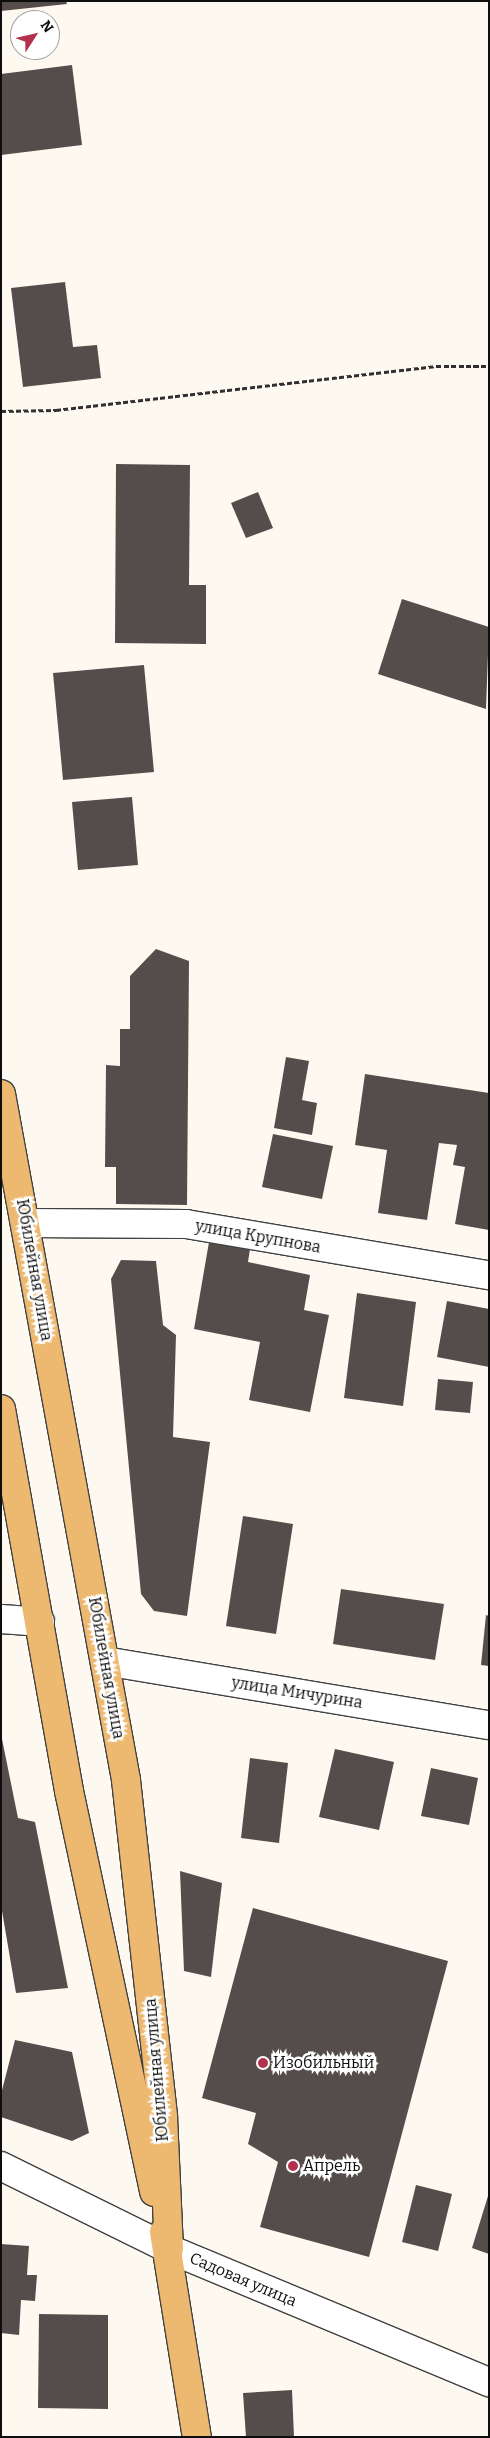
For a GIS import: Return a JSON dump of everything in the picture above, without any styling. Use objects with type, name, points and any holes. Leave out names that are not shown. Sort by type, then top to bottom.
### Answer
[{"type":"main road","name":"Юбилейная улица","points":[[1,1094],[128,1790],[163,2117],[169,2249]]},
{"type":"main road","name":"Юбилейная улица","points":[[1,1409],[40,1622],[136,2118],[169,2249],[197,2437]]},
{"type":"street","name":"улица Крупнова","points":[[26,1223],[186,1224],[489,1275]]},
{"type":"street","points":[[1,1619],[40,1622]]},
{"type":"street","name":"улица Мичурина","points":[[105,1662],[489,1725]]},
{"type":"street","name":"Садовая улица","points":[[1,2166],[169,2249],[489,2382]]},
{"type":"path","points":[[1,411],[56,410],[436,366],[489,366]]},
{"type":"building","points":[[1,1],[66,1],[67,4],[10,10],[1,11]]},
{"type":"building","points":[[72,65],[82,145],[1,155],[1,74]]},
{"type":"building","points":[[65,282],[73,347],[97,345],[101,378],[23,387],[11,288]]},
{"type":"building","points":[[116,464],[190,465],[189,585],[206,585],[206,644],[115,643]]},
{"type":"building","points":[[258,492],[273,528],[246,538],[231,503]]},
{"type":"building","points":[[402,599],[489,627],[486,709],[378,674]]},
{"type":"building","points":[[144,665],[154,772],[63,780],[53,673]]},
{"type":"building","points":[[132,797],[138,865],[78,870],[72,802]]},
{"type":"building","points":[[156,949],[189,961],[187,1205],[116,1204],[116,1167],[105,1167],[106,1065],[120,1066],[120,1029],[130,1029],[130,976]]},
{"type":"building","points":[[286,1057],[309,1061],[302,1100],[317,1103],[312,1135],[274,1128]]},
{"type":"building","points":[[365,1074],[489,1093],[489,1230],[455,1224],[465,1167],[453,1165],[457,1145],[439,1143],[427,1220],[378,1213],[387,1150],[355,1145]]},
{"type":"building","points":[[273,1134],[333,1146],[322,1199],[262,1187]]},
{"type":"building","points":[[209,1242],[250,1249],[248,1262],[310,1275],[304,1310],[329,1315],[310,1412],[249,1400],[260,1342],[194,1329]]},
{"type":"building","points":[[121,1260],[156,1261],[163,1325],[176,1335],[173,1437],[210,1442],[187,1616],[154,1611],[141,1594],[111,1279]]},
{"type":"building","points":[[357,1293],[416,1302],[403,1406],[344,1398]]},
{"type":"building","points":[[447,1301],[489,1309],[489,1367],[437,1357]]},
{"type":"building","points":[[438,1379],[473,1382],[470,1413],[435,1410]]},
{"type":"building","points":[[243,1516],[293,1524],[276,1634],[226,1626]]},
{"type":"building","points":[[341,1589],[444,1604],[435,1660],[333,1644]]},
{"type":"building","points":[[486,1615],[489,1616],[489,1666],[481,1665]]},
{"type":"building","points":[[1,1734],[18,1818],[35,1822],[68,1988],[16,1993],[1,1905]]},
{"type":"building","points":[[335,1749],[394,1762],[379,1830],[319,1817]]},
{"type":"building","points":[[250,1758],[288,1763],[279,1843],[241,1838]]},
{"type":"building","points":[[431,1768],[478,1778],[469,1825],[421,1816]]},
{"type":"building","points":[[180,1871],[222,1883],[211,1977],[184,1971]]},
{"type":"building","points":[[253,1908],[448,1961],[369,2257],[260,2227],[278,2162],[248,2144],[256,2113],[202,2098]]},
{"type":"building","points":[[15,2040],[72,2052],[89,2133],[72,2141],[1,2117],[1,2094]]},
{"type":"building","points":[[416,2185],[452,2194],[438,2251],[402,2242]]},
{"type":"building","points":[[489,2196],[489,2254],[472,2248]]},
{"type":"building","points":[[1,2244],[29,2246],[27,2275],[37,2275],[35,2301],[21,2300],[19,2335],[1,2333]]},
{"type":"building","points":[[39,2314],[108,2315],[108,2409],[38,2408]]},
{"type":"building","points":[[292,2390],[294,2437],[246,2437],[243,2393]]},
{"type":"place","name":"Изобильный","points":[[263,2063]]},
{"type":"place","name":"Апрель","points":[[293,2166]]}]
